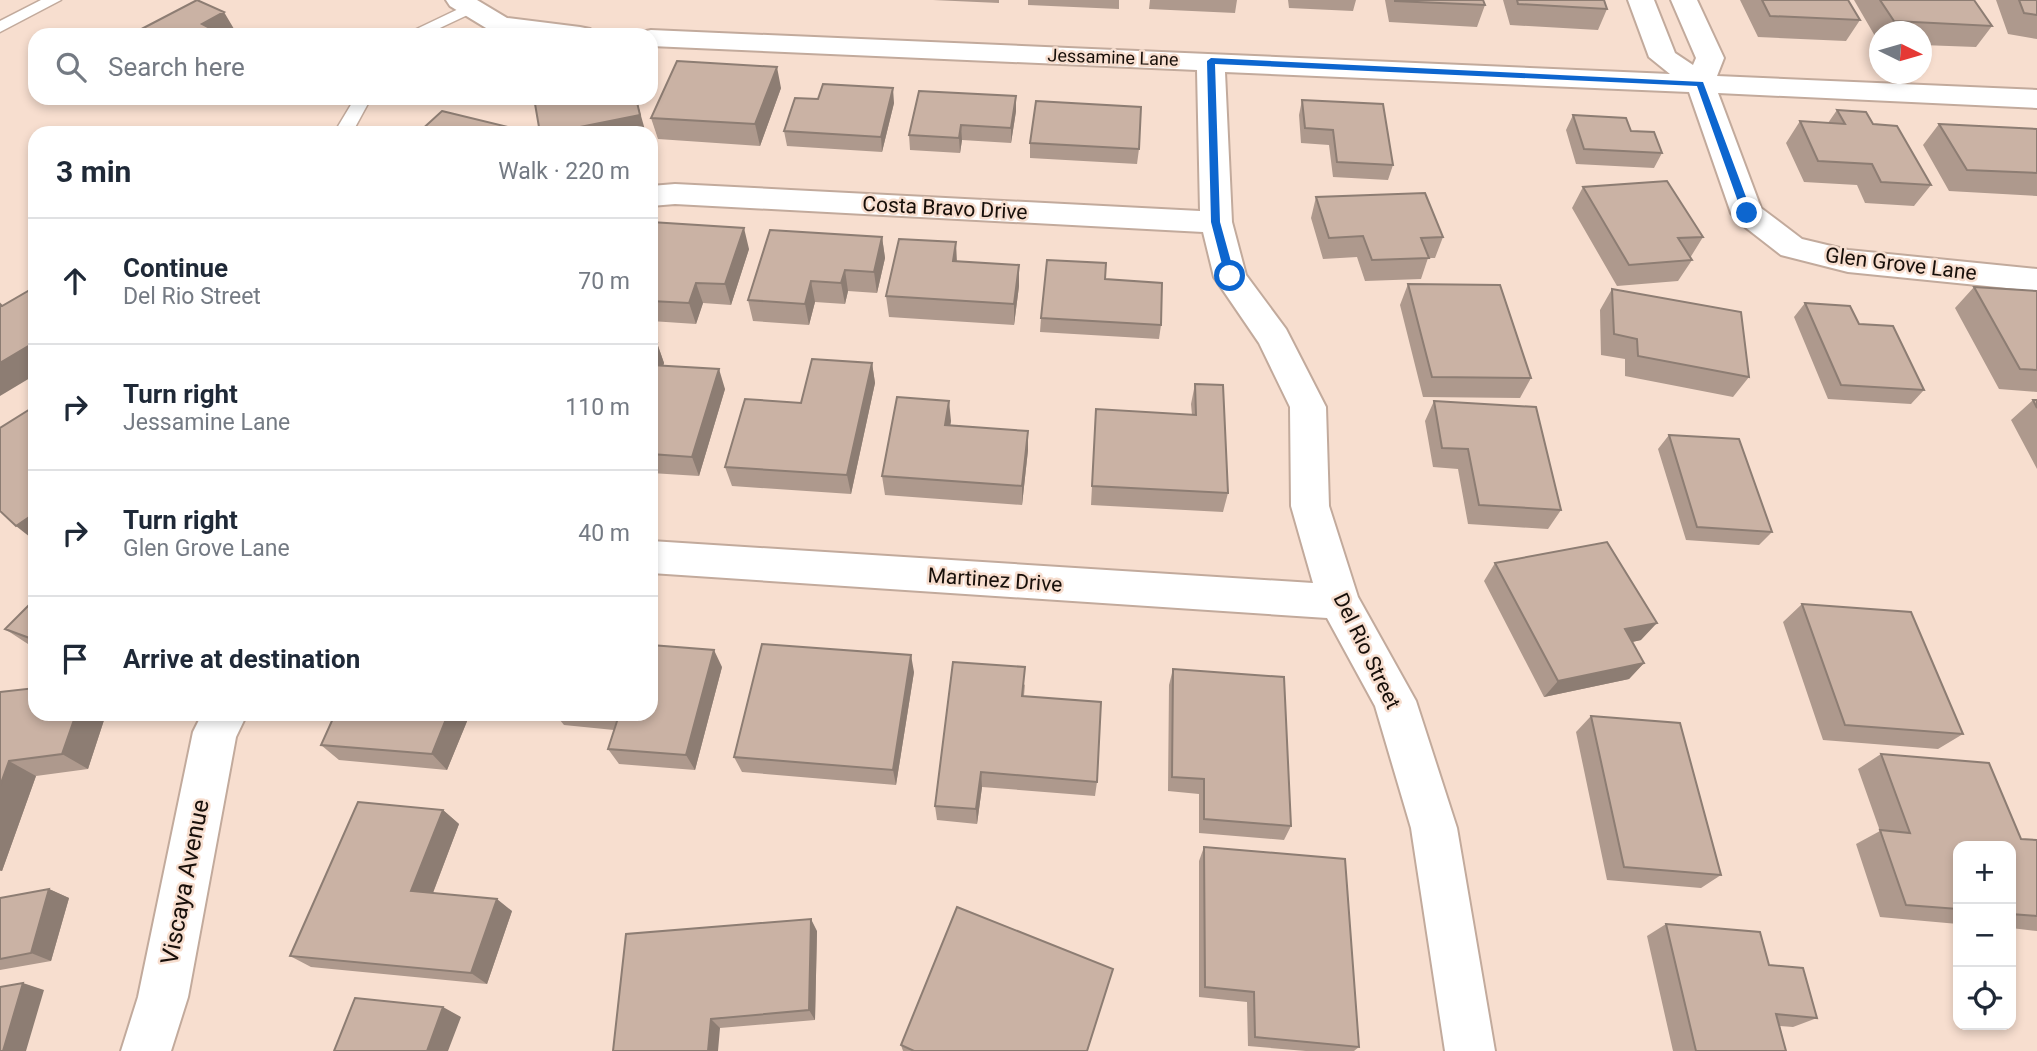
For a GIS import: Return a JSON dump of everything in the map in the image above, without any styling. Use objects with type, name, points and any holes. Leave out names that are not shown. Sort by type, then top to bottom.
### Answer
[{"type":"street","points":[[465,4],[500,25],[524,28]]},
{"type":"street","points":[[1644,9],[1689,10],[1710,58],[1700,83],[1663,58],[1644,9]]},
{"type":"street","name":"Jessamine Lane","points":[[658,38],[2037,99]]},
{"type":"street","name":"Del Rio Street","points":[[1211,61],[1216,222],[1230,276],[1274,338],[1308,407],[1310,506],[1339,602],[1395,701],[1434,828],[1470,1051]]},
{"type":"street","name":"Glen Grove Lane","points":[[1700,83],[1747,213],[1792,247],[1848,261],[2037,281]]},
{"type":"street","name":"Costa Bravo Drive","points":[[663,195],[1216,222]]},
{"type":"street","name":"Martinez Drive","points":[[658,558],[1339,602]]},
{"type":"street","name":"Viscaya Avenue","points":[[146,1051],[163,997],[215,732],[222,721]]},
{"type":"lane","points":[[0,27],[53,0]]},
{"type":"lane","points":[[424,28],[465,4]]},
{"type":"lane","points":[[347,126],[359,105]]},
{"type":"building","points":[[197,0],[224,12],[202,24],[210,28],[143,28]]},
{"type":"building","points":[[1483,0],[1485,5],[1395,1]]},
{"type":"building","points":[[1517,0],[1604,0],[1607,9],[1518,4]]},
{"type":"building","points":[[1762,0],[1848,0],[1860,20],[1770,16]]},
{"type":"building","points":[[1880,0],[1974,0],[1992,26],[1932,21],[1894,21]]},
{"type":"building","points":[[2019,0],[2037,0],[2037,15],[2024,13]]},
{"type":"building","points":[[677,61],[777,67],[755,124],[651,118]]},
{"type":"building","points":[[823,84],[893,88],[881,137],[784,131],[795,98],[818,99]]},
{"type":"building","points":[[919,91],[1016,96],[1011,128],[961,125],[959,138],[909,135]]},
{"type":"building","points":[[1302,100],[1383,104],[1393,165],[1337,162],[1333,130],[1305,128]]},
{"type":"building","points":[[1036,101],[1141,107],[1139,149],[1030,143]]},
{"type":"building","points":[[535,105],[638,105],[640,115],[585,126],[539,126]]},
{"type":"building","points":[[1837,110],[1866,112],[1873,124],[1897,126],[1931,185],[1881,182],[1872,164],[1818,161],[1800,121],[1845,124]]},
{"type":"building","points":[[442,111],[504,126],[426,126]]},
{"type":"building","points":[[1573,115],[1626,118],[1631,131],[1654,132],[1662,153],[1584,149]]},
{"type":"building","points":[[1939,124],[2037,129],[2037,173],[1967,170]]},
{"type":"building","points":[[1667,181],[1703,237],[1678,238],[1692,260],[1629,265],[1583,187]]},
{"type":"building","points":[[1425,193],[1443,237],[1421,238],[1429,258],[1372,260],[1363,236],[1329,238],[1316,197]]},
{"type":"building","points":[[658,222],[744,228],[725,284],[696,283],[689,303],[658,301]]},
{"type":"building","points":[[770,230],[882,237],[874,272],[845,270],[841,283],[811,281],[805,304],[748,300]]},
{"type":"building","points":[[899,239],[956,242],[953,261],[1019,265],[1014,304],[886,296]]},
{"type":"building","points":[[1047,260],[1106,263],[1105,279],[1162,283],[1161,325],[1041,318]]},
{"type":"building","points":[[1408,284],[1500,285],[1531,378],[1432,377]]},
{"type":"building","points":[[1974,287],[2037,291],[2037,370],[2020,369]]},
{"type":"building","points":[[1612,289],[1741,312],[1749,377],[1638,356],[1637,339],[1614,334]]},
{"type":"building","points":[[28,291],[28,346],[0,363],[0,304],[2,306]]},
{"type":"building","points":[[1805,303],[1850,306],[1859,324],[1893,326],[1924,390],[1841,385]]},
{"type":"building","points":[[812,359],[872,363],[847,475],[725,467],[745,399],[801,403]]},
{"type":"building","points":[[658,365],[719,369],[692,457],[658,455]]},
{"type":"building","points":[[1195,384],[1223,385],[1228,493],[1092,486],[1096,409],[1196,415]]},
{"type":"building","points":[[897,397],[949,401],[945,425],[1028,431],[1022,486],[882,476]]},
{"type":"building","points":[[1434,401],[1536,407],[1561,510],[1479,505],[1468,449],[1442,448]]},
{"type":"building","points":[[28,410],[28,518],[16,526],[0,511],[0,428]]},
{"type":"building","points":[[1669,435],[1739,439],[1772,532],[1697,527]]},
{"type":"building","points":[[1607,542],[1657,623],[1625,629],[1644,663],[1558,681],[1495,563]]},
{"type":"building","points":[[1802,604],[1911,612],[1963,734],[1845,725]]},
{"type":"building","points":[[28,606],[28,637],[5,629]]},
{"type":"building","points":[[762,644],[911,655],[893,770],[734,757]]},
{"type":"building","points":[[658,646],[714,650],[686,755],[608,749],[617,721],[658,721]]},
{"type":"building","points":[[953,662],[1025,667],[1022,696],[1101,702],[1097,782],[981,772],[976,809],[935,806]]},
{"type":"building","points":[[1173,669],[1284,677],[1291,826],[1204,819],[1204,779],[1172,777]]},
{"type":"building","points":[[28,689],[28,721],[74,721],[62,754],[9,761],[0,786],[0,692]]},
{"type":"building","points":[[1591,716],[1680,723],[1721,875],[1624,867]]},
{"type":"building","points":[[332,721],[445,721],[432,754],[321,745]]},
{"type":"building","points":[[1881,754],[1989,763],[2021,839],[2037,840],[2037,916],[2016,914],[2016,841],[1953,841],[1953,909],[1906,905],[1880,830],[1910,833]]},
{"type":"building","points":[[358,802],[443,810],[411,891],[497,899],[471,973],[290,956]]},
{"type":"building","points":[[1204,847],[1345,859],[1359,1047],[1255,1037],[1254,992],[1205,987]]},
{"type":"building","points":[[49,889],[31,953],[0,959],[0,898]]},
{"type":"building","points":[[957,907],[1113,969],[1087,1051],[914,1051],[901,1045]]},
{"type":"building","points":[[811,919],[809,1010],[711,1019],[708,1051],[613,1051],[626,934]]},
{"type":"building","points":[[1666,924],[1760,932],[1769,965],[1803,968],[1817,1018],[1776,1014],[1786,1051],[1696,1051]]},
{"type":"building","points":[[23,983],[3,1051],[0,1051],[0,987]]},
{"type":"building","points":[[355,998],[443,1007],[427,1051],[334,1051]]},
{"type":"route","points":[[1230,276],[1216,222],[1211,61],[1700,83],[1747,213]]}]
